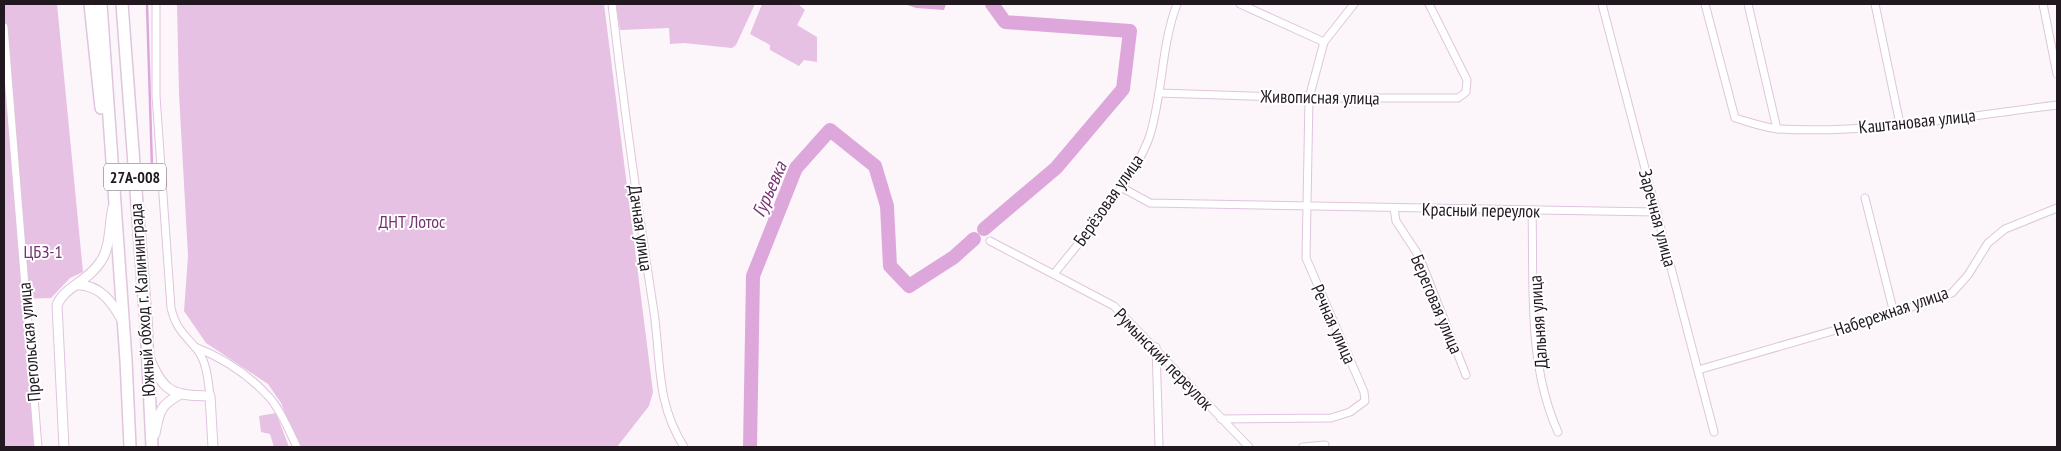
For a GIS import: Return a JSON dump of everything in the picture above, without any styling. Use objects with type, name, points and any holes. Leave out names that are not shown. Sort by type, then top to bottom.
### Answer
[{"type":"highway","points":[[90,4],[95,61],[113,188]]},
{"type":"highway","name":"Южный обход г. Калининграда","points":[[101,4],[124,322],[130,447]]},
{"type":"highway","name":"Южный обход г. Калининграда","points":[[122,4],[152,447]]},
{"type":"street","points":[[156,4],[156,96],[171,308],[181,333],[195,347],[226,362],[246,376],[270,398],[297,447]]},
{"type":"street","name":"Дачная улица","points":[[612,4],[663,398],[667,416],[684,447]]},
{"type":"street","name":"Берёзовая улица","points":[[1054,274],[1121,187],[1139,158],[1149,136],[1159,93],[1164,52],[1177,4]]},
{"type":"street","points":[[1240,4],[1324,42],[1354,4]]},
{"type":"street","name":"Живописная улица","points":[[1159,93],[1309,98],[1458,98],[1466,92],[1467,80],[1430,4]]},
{"type":"street","name":"Заречная улица","points":[[1602,4],[1639,152],[1657,212],[1714,432]]},
{"type":"street","name":"Каштановая улица","points":[[1704,4],[1735,118],[1777,129],[1900,124],[2057,105]]},
{"type":"street","points":[[1748,4],[1777,129]]},
{"type":"street","points":[[1875,4],[1900,124]]},
{"type":"street","points":[[2043,4],[2057,74]]},
{"type":"street","name":"Прегольская улица","points":[[4,27],[38,447]]},
{"type":"street","name":"Речная улица","points":[[1221,419],[1331,418],[1350,412],[1365,401],[1364,392],[1306,258],[1305,207],[1309,98],[1324,42]]},
{"type":"street","name":"Красный переулок","points":[[1121,187],[1150,203],[1657,212]]},
{"type":"street","points":[[1865,198],[1894,313]]},
{"type":"street","points":[[64,447],[57,305],[62,295],[78,285],[95,270],[105,253],[114,204]]},
{"type":"street","name":"Береговая улица","points":[[1394,208],[1396,221],[1419,256],[1466,375]]},
{"type":"street","name":"Набережная улица","points":[[1698,370],[1894,313],[1952,293],[1968,275],[1988,243],[2005,228],[2057,208]]},
{"type":"street","name":"Дальняя улица","points":[[1532,210],[1536,340],[1546,406],[1558,432]]},
{"type":"street","name":"Румынский переулок","points":[[990,241],[1114,306],[1156,347],[1249,447]]},
{"type":"street","points":[[78,285],[95,288],[103,294],[124,322]]},
{"type":"street","points":[[195,347],[206,371],[210,396],[213,447]]},
{"type":"street","points":[[1156,347],[1159,447]]},
{"type":"street","points":[[147,351],[160,380],[179,395]]},
{"type":"street","points":[[152,447],[160,410],[166,402],[179,395],[210,396]]},
{"type":"street","points":[[1303,447],[1325,445]]},
{"type":"green space","name":"ЦБЗ-1","points":[[4,4],[57,4],[83,272],[70,278],[51,298],[24,299],[36,447],[4,447]]},
{"type":"green space","name":"ДНТ Лотос","points":[[177,4],[604,4],[653,392],[649,406],[617,447],[299,447],[281,403],[268,384],[206,343],[184,311],[188,256],[179,94]]},
{"type":"green space","points":[[616,4],[755,4],[736,45],[732,48],[684,43],[670,44],[669,28],[620,30]]},
{"type":"green space","points":[[762,4],[798,4],[805,10],[797,25],[817,37],[817,62],[804,60],[799,66],[770,50],[770,45],[750,34]]},
{"type":"green space","points":[[276,413],[289,447],[274,447],[270,434],[261,432],[259,416]]},
{"type":"shaded area","points":[[904,4],[946,4],[944,10],[916,8]]},
{"type":"waterway","points":[[147,4],[152,168]]},
{"type":"waterway","name":"Гурьевка","points":[[984,229],[1056,168],[1123,89],[1130,31],[1005,22],[992,4]]},
{"type":"waterway","name":"Гурьевка","points":[[750,447],[753,276],[796,168],[830,130],[875,166],[887,206],[890,266],[909,286],[954,257],[974,239]]}]
